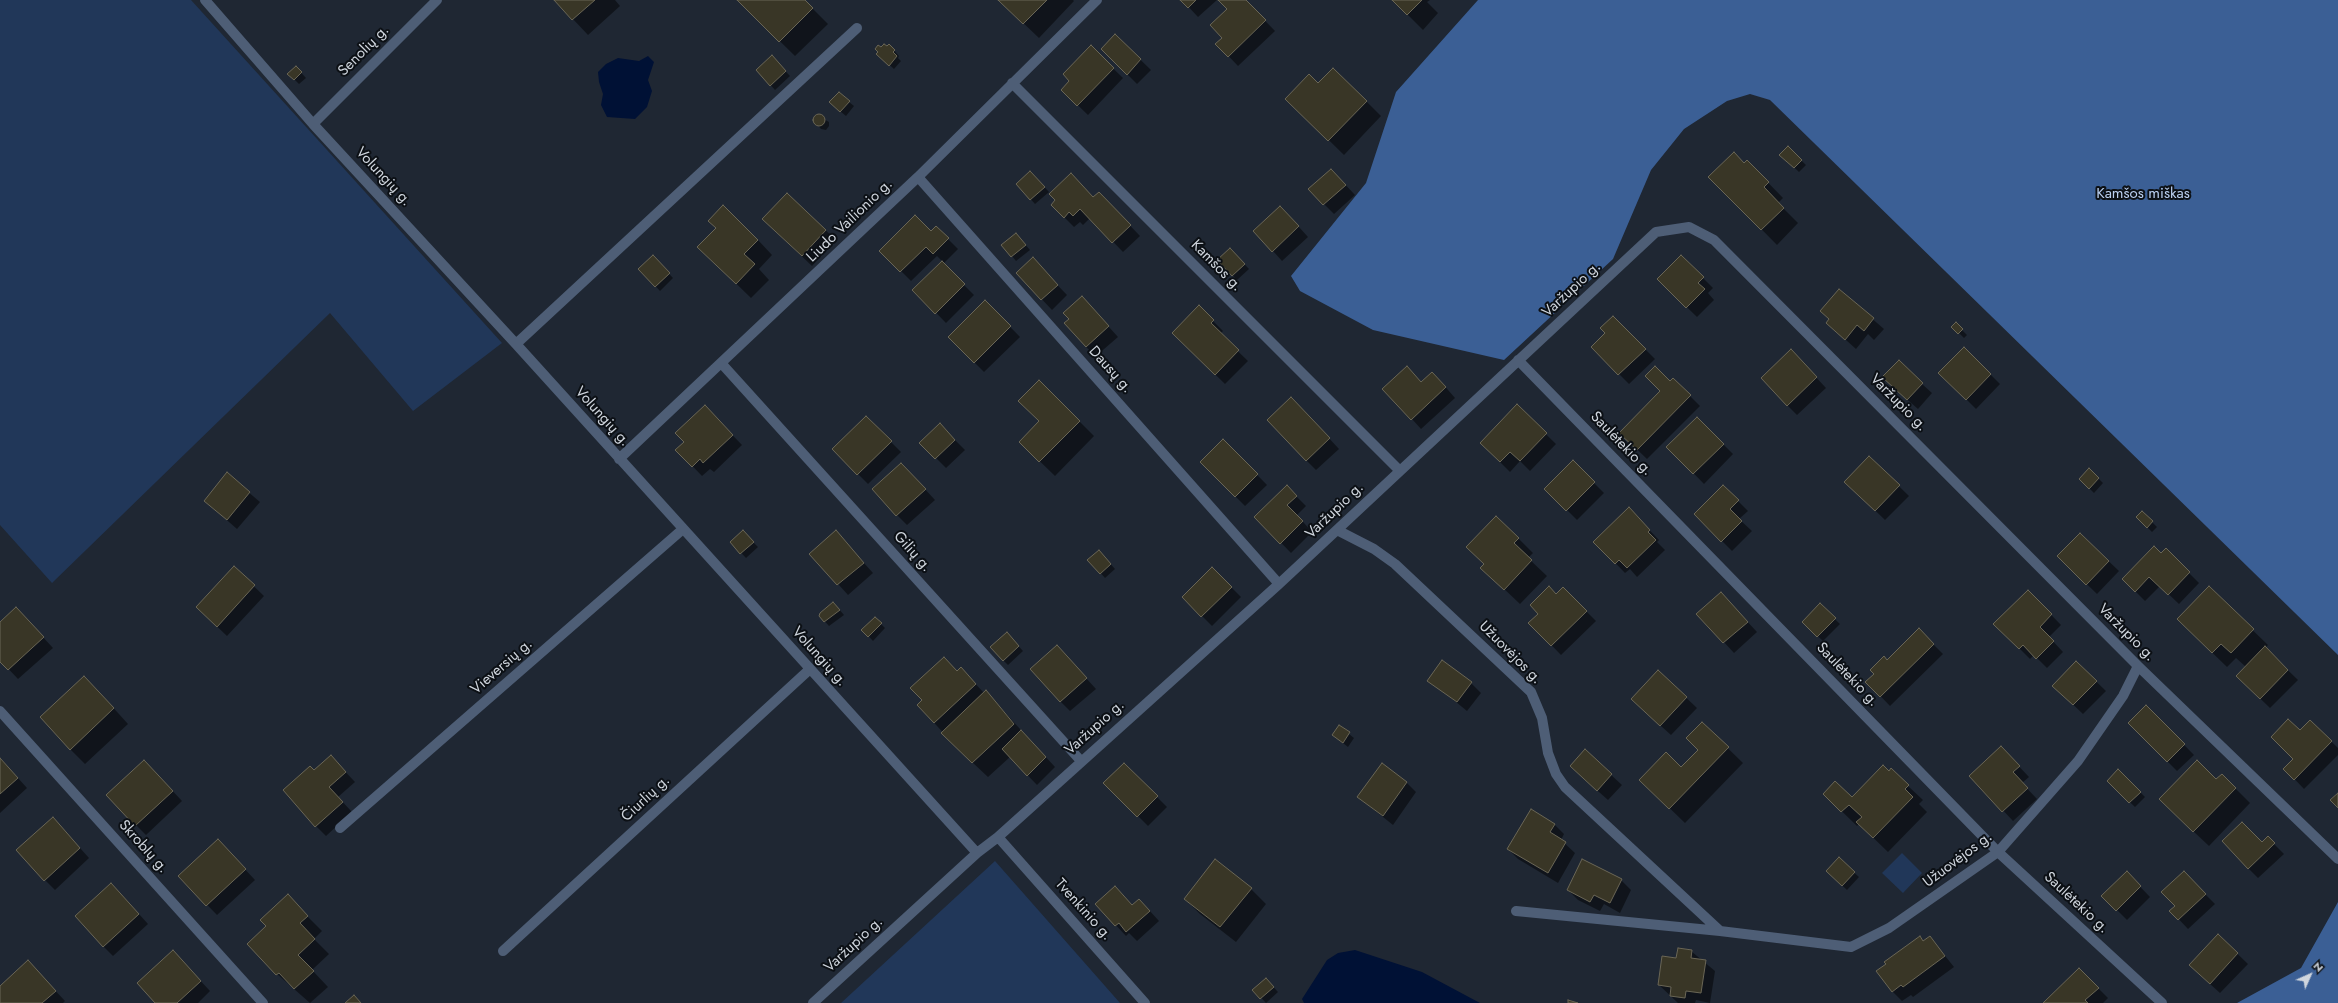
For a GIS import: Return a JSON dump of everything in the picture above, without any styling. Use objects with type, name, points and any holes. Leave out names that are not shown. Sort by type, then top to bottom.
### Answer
[{"type":"street","name":"Volungių g.","points":[[205,0],[313,124],[516,344],[977,853]]},
{"type":"street","name":"Senolių g.","points":[[313,124],[437,0]]},
{"type":"street","name":"Liudo Vailionio g.","points":[[619,459],[722,364],[918,177],[1097,0]]},
{"type":"street","points":[[516,344],[857,28]]},
{"type":"street","name":"Kamšos g.","points":[[1012,83],[1399,470]]},
{"type":"street","name":"Dausų g.","points":[[918,177],[1279,584]]},
{"type":"street","name":"Varžupio g.","points":[[813,1003],[977,853],[998,837],[1080,761],[1279,584],[1399,470],[1656,232],[1689,227],[1714,240],[2138,666],[2338,859]]},
{"type":"street","name":"Saulėtekio g.","points":[[1518,360],[1998,852],[2162,1003]]},
{"type":"street","name":"Gilių g.","points":[[722,364],[1080,761]]},
{"type":"street","name":"Vieversių g.","points":[[340,828],[683,529]]},
{"type":"street","name":"Užuovėjos g.","points":[[1337,530],[1374,550],[1395,564],[1531,692],[1542,718],[1548,753],[1556,774],[1565,787],[1720,931]]},
{"type":"street","name":"Užuovėjos g.","points":[[1516,911],[1720,931],[1851,947],[1890,928],[1998,852],[2078,761],[2123,696],[2138,666]]},
{"type":"street","name":"Čiurlių g.","points":[[503,951],[810,669]]},
{"type":"street","name":"Skroblų g.","points":[[0,711],[263,1003]]},
{"type":"street","name":"Tvenkinio g.","points":[[998,837],[1145,1003]]},
{"type":"shaded area","points":[[0,0],[191,0],[502,343],[413,411],[330,313],[52,583],[0,525]]},
{"type":"shaded area","points":[[648,56],[654,62],[648,80],[652,91],[647,107],[635,119],[607,117],[601,105],[603,94],[599,82],[598,72],[606,64],[618,58],[639,61]]},
{"type":"shaded area","points":[[1902,853],[1922,873],[1903,893],[1882,873]]},
{"type":"shaded area","points":[[995,861],[1120,1003],[841,1003]]},
{"type":"shaded area","points":[[1355,950],[1422,972],[1480,1003],[1304,1003],[1302,999],[1327,960],[1338,953]]},
{"type":"green space","name":"Kamšos miškas","points":[[1478,0],[2338,0],[2338,655],[1770,100],[1750,94],[1727,101],[1684,129],[1651,170],[1613,259],[1504,360],[1373,330],[1300,291],[1291,276],[1366,183],[1396,92]]},
{"type":"green space","points":[[2338,902],[2338,1003],[2237,1003],[2301,968]]},
{"type":"building","points":[[554,0],[595,0],[572,20]]},
{"type":"building","points":[[737,0],[805,0],[813,8],[779,42]]},
{"type":"building","points":[[998,0],[1047,0],[1023,24]]},
{"type":"building","points":[[1180,0],[1196,0],[1188,8]]},
{"type":"building","points":[[1218,0],[1246,0],[1266,20],[1228,57],[1215,44],[1222,38],[1210,25],[1227,9]]},
{"type":"building","points":[[1392,0],[1422,0],[1407,15]]},
{"type":"building","points":[[1115,34],[1141,59],[1127,75],[1101,49]]},
{"type":"building","points":[[884,44],[887,46],[889,44],[895,50],[893,52],[897,56],[889,66],[876,54],[878,52],[875,49],[878,45],[881,47]]},
{"type":"building","points":[[1091,45],[1114,68],[1077,106],[1061,90],[1069,81],[1063,74]]},
{"type":"building","points":[[772,55],[786,71],[770,86],[756,70]]},
{"type":"building","points":[[296,66],[302,72],[294,80],[287,74]]},
{"type":"building","points":[[1333,68],[1367,101],[1328,141],[1285,99],[1309,74],[1318,83]]},
{"type":"building","points":[[839,92],[850,101],[840,112],[829,102]]},
{"type":"building","points":[[819,114],[823,116],[825,120],[823,124],[819,126],[815,124],[813,120],[815,116]]},
{"type":"building","points":[[1788,146],[1802,160],[1794,168],[1779,155]]},
{"type":"building","points":[[1734,152],[1744,163],[1747,160],[1769,182],[1764,187],[1784,208],[1761,230],[1708,177]]},
{"type":"building","points":[[1331,169],[1346,185],[1323,205],[1308,189]]},
{"type":"building","points":[[1030,171],[1045,187],[1030,200],[1016,184]]},
{"type":"building","points":[[1071,173],[1093,197],[1099,192],[1131,225],[1112,243],[1080,209],[1073,216],[1069,212],[1064,218],[1051,205],[1055,200],[1049,194]]},
{"type":"building","points":[[787,193],[826,230],[802,256],[762,219]]},
{"type":"building","points":[[723,205],[758,240],[744,254],[755,264],[736,284],[697,247],[716,228],[708,221]]},
{"type":"building","points":[[1280,206],[1299,226],[1272,252],[1253,231]]},
{"type":"building","points":[[915,215],[931,231],[936,226],[949,238],[933,254],[926,247],[900,272],[879,251]]},
{"type":"building","points":[[1016,233],[1026,245],[1011,257],[1001,245]]},
{"type":"building","points":[[1230,248],[1245,264],[1232,276],[1217,260]]},
{"type":"building","points":[[653,255],[670,273],[655,287],[638,269]]},
{"type":"building","points":[[1681,255],[1704,277],[1698,283],[1705,289],[1686,308],[1657,279]]},
{"type":"building","points":[[1033,257],[1058,285],[1041,300],[1016,273]]},
{"type":"building","points":[[942,261],[965,284],[935,314],[912,290]]},
{"type":"building","points":[[1839,289],[1874,318],[1864,331],[1857,325],[1845,340],[1826,323],[1829,319],[1820,311]]},
{"type":"building","points":[[1082,296],[1109,326],[1086,347],[1064,323],[1069,319],[1063,313]]},
{"type":"building","points":[[985,300],[1011,326],[974,363],[948,337]]},
{"type":"building","points":[[1199,305],[1214,320],[1211,323],[1239,350],[1215,375],[1172,333]]},
{"type":"building","points":[[1613,316],[1646,349],[1618,375],[1591,347],[1605,333],[1600,328]]},
{"type":"building","points":[[1956,322],[1963,329],[1958,334],[1951,327]]},
{"type":"building","points":[[1964,347],[1991,374],[1966,400],[1938,373]]},
{"type":"building","points":[[1791,349],[1817,377],[1787,406],[1761,378]]},
{"type":"building","points":[[1899,360],[1923,383],[1907,400],[1882,377]]},
{"type":"building","points":[[1407,366],[1421,382],[1432,372],[1446,387],[1411,420],[1382,389]]},
{"type":"building","points":[[1655,366],[1670,381],[1673,378],[1691,395],[1637,450],[1619,433],[1660,391],[1645,376]]},
{"type":"building","points":[[1039,380],[1080,421],[1039,462],[1019,442],[1039,421],[1018,401]]},
{"type":"building","points":[[1291,397],[1330,438],[1306,461],[1267,420]]},
{"type":"building","points":[[1517,404],[1547,433],[1520,461],[1510,452],[1500,462],[1480,443]]},
{"type":"building","points":[[705,405],[733,435],[703,463],[700,459],[692,467],[675,450],[684,442],[675,433]]},
{"type":"building","points":[[866,416],[892,441],[857,475],[832,449]]},
{"type":"building","points":[[1697,417],[1724,444],[1693,474],[1666,447]]},
{"type":"building","points":[[940,423],[955,440],[935,459],[919,443]]},
{"type":"building","points":[[1223,439],[1258,474],[1235,497],[1200,462]]},
{"type":"building","points":[[1869,456],[1900,485],[1875,511],[1844,482]]},
{"type":"building","points":[[1573,460],[1595,482],[1566,511],[1544,489]]},
{"type":"building","points":[[901,463],[926,489],[896,516],[872,489]]},
{"type":"building","points":[[2089,468],[2099,478],[2089,489],[2079,479]]},
{"type":"building","points":[[227,472],[250,492],[227,520],[204,501]]},
{"type":"building","points":[[1287,485],[1297,496],[1287,505],[1303,521],[1280,544],[1254,517]]},
{"type":"building","points":[[1723,485],[1739,500],[1730,509],[1742,521],[1721,542],[1694,514]]},
{"type":"building","points":[[1629,507],[1650,530],[1648,532],[1656,540],[1627,568],[1619,560],[1615,564],[1593,542]]},
{"type":"building","points":[[2142,511],[2153,521],[2147,528],[2136,517]]},
{"type":"building","points":[[1496,516],[1519,538],[1514,543],[1532,560],[1504,590],[1480,568],[1484,564],[1466,547]]},
{"type":"building","points":[[743,530],[754,542],[740,554],[730,542]]},
{"type":"building","points":[[836,530],[864,563],[837,585],[809,554]]},
{"type":"building","points":[[2080,533],[2109,561],[2086,585],[2057,556]]},
{"type":"building","points":[[2154,546],[2161,553],[2166,548],[2190,572],[2168,595],[2149,577],[2135,592],[2122,579]]},
{"type":"building","points":[[1099,550],[1111,564],[1100,574],[1087,560]]},
{"type":"building","points":[[234,566],[255,585],[217,627],[196,607]]},
{"type":"building","points":[[1212,567],[1232,587],[1201,617],[1182,597]]},
{"type":"building","points":[[1549,586],[1556,594],[1563,587],[1587,611],[1551,646],[1528,623],[1538,614],[1530,605]]},
{"type":"building","points":[[2209,586],[2254,629],[2231,653],[2221,644],[2212,653],[2177,619]]},
{"type":"building","points":[[2028,590],[2052,614],[2040,627],[2054,641],[2036,659],[2023,645],[2019,649],[1993,624]]},
{"type":"building","points":[[1721,592],[1748,622],[1723,643],[1696,614]]},
{"type":"building","points":[[833,602],[840,610],[824,622],[819,616],[820,613]]},
{"type":"building","points":[[1820,603],[1836,618],[1817,637],[1802,622]]},
{"type":"building","points":[[16,607],[44,637],[8,670],[0,662],[0,622]]},
{"type":"building","points":[[875,617],[882,623],[868,637],[861,630]]},
{"type":"building","points":[[1919,628],[1934,644],[1880,697],[1865,682],[1874,674],[1870,670],[1884,656],[1887,660]]},
{"type":"building","points":[[1007,632],[1019,646],[1003,661],[990,647]]},
{"type":"building","points":[[1057,645],[1087,678],[1060,702],[1030,669]]},
{"type":"building","points":[[2265,646],[2288,670],[2260,699],[2236,676]]},
{"type":"building","points":[[944,657],[957,671],[961,667],[976,684],[934,723],[917,705],[922,700],[910,688]]},
{"type":"building","points":[[1442,660],[1472,682],[1457,702],[1427,681]]},
{"type":"building","points":[[2076,661],[2097,681],[2073,705],[2052,686]]},
{"type":"building","points":[[1658,670],[1687,697],[1660,726],[1631,699]]},
{"type":"building","points":[[84,676],[114,708],[70,750],[40,717]]},
{"type":"building","points":[[986,690],[1014,724],[972,763],[941,733]]},
{"type":"building","points":[[2146,705],[2185,744],[2167,762],[2128,723]]},
{"type":"building","points":[[2288,719],[2300,730],[2310,720],[2332,741],[2294,780],[2283,769],[2293,759],[2271,737]]},
{"type":"building","points":[[1702,722],[1729,747],[1669,809],[1639,780],[1666,752],[1681,767],[1698,750],[1686,738]]},
{"type":"building","points":[[1339,725],[1350,732],[1343,743],[1332,735]]},
{"type":"building","points":[[1021,730],[1046,757],[1027,776],[1002,749]]},
{"type":"building","points":[[2001,746],[2020,766],[2013,772],[2028,788],[2002,812],[1969,776]]},
{"type":"building","points":[[1585,749],[1612,774],[1597,791],[1570,766]]},
{"type":"building","points":[[331,755],[346,772],[329,787],[343,802],[315,827],[283,790],[310,766],[314,770]]},
{"type":"building","points":[[0,758],[18,778],[0,794]]},
{"type":"building","points":[[144,760],[173,791],[135,826],[106,795]]},
{"type":"building","points":[[2197,760],[2216,779],[2222,774],[2236,788],[2193,832],[2159,799]]},
{"type":"building","points":[[1124,763],[1158,796],[1137,817],[1103,783]]},
{"type":"building","points":[[1382,763],[1407,782],[1383,816],[1357,797]]},
{"type":"building","points":[[1883,765],[1889,771],[1891,768],[1909,785],[1905,789],[1913,797],[1873,838],[1856,822],[1862,817],[1849,805],[1841,812],[1823,794],[1835,781],[1852,797]]},
{"type":"building","points":[[2118,769],[2141,792],[2129,803],[2107,781]]},
{"type":"building","points":[[2338,793],[2338,808],[2330,800]]},
{"type":"building","points":[[1531,809],[1555,824],[1550,832],[1566,842],[1548,873],[1507,849]]},
{"type":"building","points":[[53,817],[80,848],[44,881],[16,850]]},
{"type":"building","points":[[2242,822],[2262,842],[2268,836],[2275,843],[2248,869],[2222,841]]},
{"type":"building","points":[[218,839],[246,869],[206,906],[178,876]]},
{"type":"building","points":[[1839,857],[1855,872],[1842,886],[1826,871]]},
{"type":"building","points":[[1215,859],[1252,888],[1220,927],[1184,899]]},
{"type":"building","points":[[1582,859],[1622,879],[1610,903],[1594,895],[1590,902],[1567,890]]},
{"type":"building","points":[[2127,871],[2141,886],[2116,911],[2101,896]]},
{"type":"building","points":[[2184,871],[2206,894],[2178,920],[2169,911],[2175,906],[2161,892]]},
{"type":"building","points":[[111,883],[139,914],[103,947],[75,916]]},
{"type":"building","points":[[1115,886],[1132,905],[1139,899],[1150,911],[1126,932],[1119,923],[1115,926],[1095,904]]},
{"type":"building","points":[[288,894],[308,916],[300,923],[315,939],[298,955],[314,971],[294,989],[279,973],[276,975],[247,944],[266,926],[260,920]]},
{"type":"building","points":[[2218,934],[2238,953],[2210,984],[2189,965]]},
{"type":"building","points":[[1920,936],[1923,941],[1930,936],[1945,956],[1903,987],[1901,985],[1892,992],[1876,971],[1886,964],[1884,962]]},
{"type":"building","points":[[1678,948],[1692,950],[1691,958],[1706,960],[1701,993],[1686,991],[1685,998],[1670,996],[1671,987],[1658,985],[1662,956],[1676,958]]},
{"type":"building","points":[[173,950],[201,981],[177,1003],[155,1003],[137,983]]},
{"type":"building","points":[[28,960],[56,991],[42,1003],[0,1003],[0,986]]},
{"type":"building","points":[[2079,968],[2099,988],[2085,1000],[2088,1003],[2043,1003]]},
{"type":"building","points":[[1266,978],[1274,987],[1260,999],[1252,990]]},
{"type":"building","points":[[354,995],[361,1003],[345,1003]]},
{"type":"building","points":[[1568,1000],[1578,1003],[1568,1003]]}]
